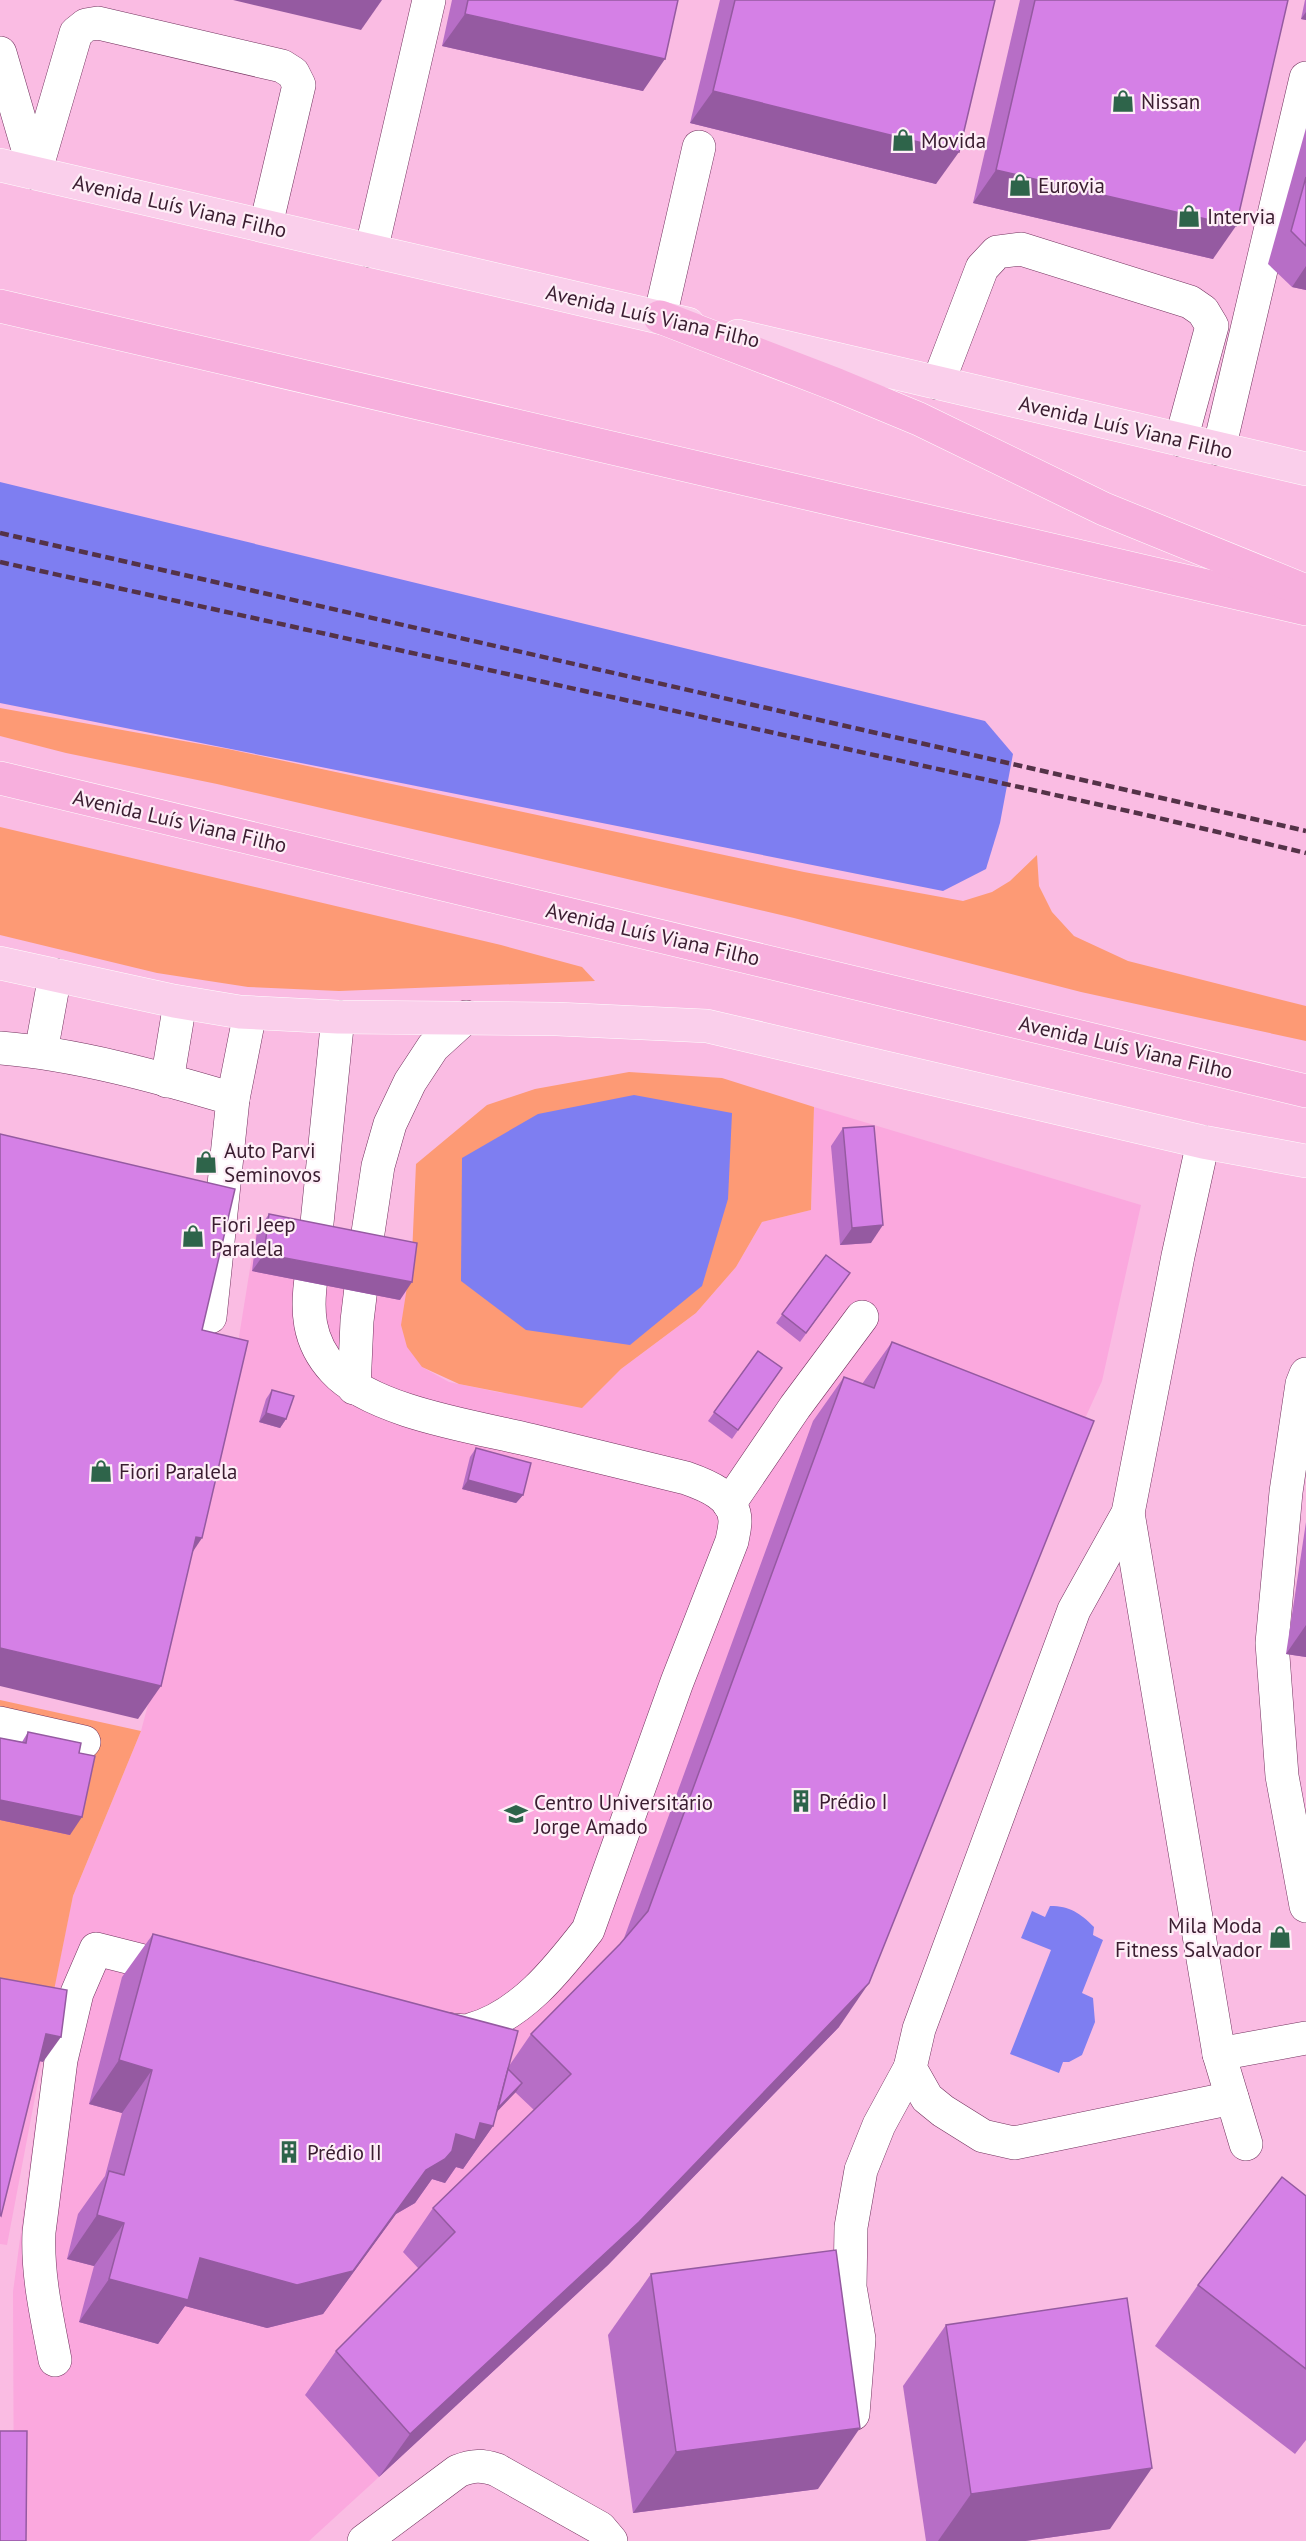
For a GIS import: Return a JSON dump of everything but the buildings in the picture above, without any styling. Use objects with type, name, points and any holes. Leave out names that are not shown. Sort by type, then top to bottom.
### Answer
[{"type":"highway","points":[[0,306],[1306,609]]},
{"type":"highway","points":[[660,317],[919,419],[1104,509],[1306,591]]},
{"type":"highway","name":"Avenida Luís Viana Filho","points":[[0,778],[1306,1091]]},
{"type":"main road","name":"Avenida Luís Viana Filho","points":[[0,165],[266,225],[1306,469]]},
{"type":"main road","points":[[0,963],[180,1003],[250,1013],[338,1017],[556,1018],[706,1026],[1203,1142],[1306,1161]]},
{"type":"street","points":[[371,251],[429,0]]},
{"type":"street","points":[[35,173],[76,33],[86,25],[98,23],[282,66],[293,73],[299,85],[266,225]]},
{"type":"street","points":[[0,53],[35,173]]},
{"type":"street","points":[[1219,448],[1306,78]]},
{"type":"street","points":[[660,317],[699,147]]},
{"type":"street","points":[[938,383],[982,268],[997,252],[1021,249],[1190,302],[1203,311],[1212,326],[1181,440]]},
{"type":"street","points":[[41,1052],[55,975]]},
{"type":"street","points":[[167,1081],[180,1003]]},
{"type":"street","points":[[210,1317],[233,1099],[250,1013]]},
{"type":"street","points":[[338,1017],[312,1272],[307,1300],[309,1324],[318,1348],[334,1370],[354,1388],[416,1412],[686,1478],[711,1487],[729,1503],[735,1520],[732,1541],[677,1682],[588,1930],[570,1954],[525,2001],[508,2014],[469,2030],[413,2026]]},
{"type":"street","points":[[354,1388],[356,1332],[366,1246],[378,1166],[390,1124],[410,1082],[433,1047],[466,1017]]},
{"type":"street","points":[[0,1048],[41,1052],[233,1099]]},
{"type":"street","points":[[854,2414],[859,2339],[850,2288],[851,2227],[861,2170],[879,2125],[910,2068],[919,2029],[1074,1610],[1128,1513],[1178,1256],[1203,1142]]},
{"type":"street","points":[[729,1503],[795,1407],[862,1317]]},
{"type":"street","points":[[1306,1374],[1302,1384],[1286,1492],[1272,1643],[1282,1776],[1306,1906]]},
{"type":"street","points":[[1128,1513],[1219,2054],[1246,2144]]},
{"type":"street","points":[[0,1723],[84,1742]]},
{"type":"street","points":[[56,2360],[42,2295],[38,2256],[39,2232],[61,2060],[77,1992],[96,1949],[204,1976]]},
{"type":"street","points":[[1219,2054],[1306,2038]]},
{"type":"street","points":[[910,2068],[927,2098],[943,2111],[983,2136],[1014,2143],[1232,2098]]},
{"type":"street","points":[[364,2541],[458,2470],[471,2465],[497,2470],[600,2528],[611,2541]]},
{"type":"shaded area","points":[[0,482],[985,721],[1013,754],[1000,823],[986,869],[943,891],[0,703]]},
{"type":"shaded area","points":[[0,708],[228,749],[804,872],[963,901],[992,892],[1010,881],[1037,855],[1039,886],[1052,912],[1074,936],[1128,961],[1306,1006],[1306,1041],[1081,992],[794,918],[512,852],[217,784],[66,753],[0,736]]},
{"type":"shaded area","points":[[0,827],[501,945],[582,967],[595,981],[339,991],[248,987],[157,973],[0,935]]},
{"type":"shaded area","points":[[629,1072],[722,1078],[814,1107],[811,1210],[762,1222],[736,1267],[696,1313],[621,1369],[582,1408],[459,1384],[422,1367],[407,1347],[401,1325],[412,1255],[416,1164],[487,1105],[535,1089]]},
{"type":"shaded area","points":[[634,1095],[732,1113],[728,1199],[702,1286],[630,1345],[526,1330],[461,1281],[462,1158],[538,1114]]},
{"type":"shaded area","name":"Centro Universitário Jorge Amado","points":[[814,1107],[1141,1205],[1102,1381],[1064,1465],[379,2477],[309,2541],[14,2541],[13,2292],[47,2034],[7,2245],[0,2244],[0,2007],[53,1992],[73,1896],[141,1731],[228,1405],[257,1225],[412,1255],[422,1367],[449,1382],[502,1393],[604,1385],[621,1369],[696,1313],[736,1267],[762,1222],[811,1210]]},
{"type":"shaded area","points":[[0,1700],[141,1731],[73,1896],[49,2015],[0,2007]]},
{"type":"shaded area","points":[[1050,1906],[1063,1907],[1079,1914],[1094,1927],[1093,1935],[1103,1940],[1082,1993],[1093,1998],[1095,2022],[1082,2055],[1069,2062],[1063,2062],[1059,2073],[1010,2054],[1051,1950],[1021,1938],[1032,1911],[1045,1917]]},
{"type":"railway","points":[[0,533],[1306,831]]},
{"type":"railway","points":[[0,562],[1146,815],[1306,853]]},
{"type":"place","name":"Nissan","points":[[1123,101]]},
{"type":"place","name":"Movida","points":[[903,140]]},
{"type":"place","name":"Eurovia","points":[[1020,185]]},
{"type":"place","name":"Intervia","points":[[1189,216]]},
{"type":"place","name":"Auto Parvi Seminovos","points":[[206,1162]]},
{"type":"place","name":"Fiori Jeep Paralela","points":[[193,1236]]},
{"type":"place","name":"Fiori Paralela","points":[[101,1471]]},
{"type":"place","name":"Prédio I","points":[[801,1801]]},
{"type":"place","name":"Centro Universitário Jorge Amado","points":[[516,1814]]},
{"type":"place","name":"Mila Moda Fitness Salvador","points":[[1280,1937]]},
{"type":"place","name":"Prédio II","points":[[289,2152]]}]
